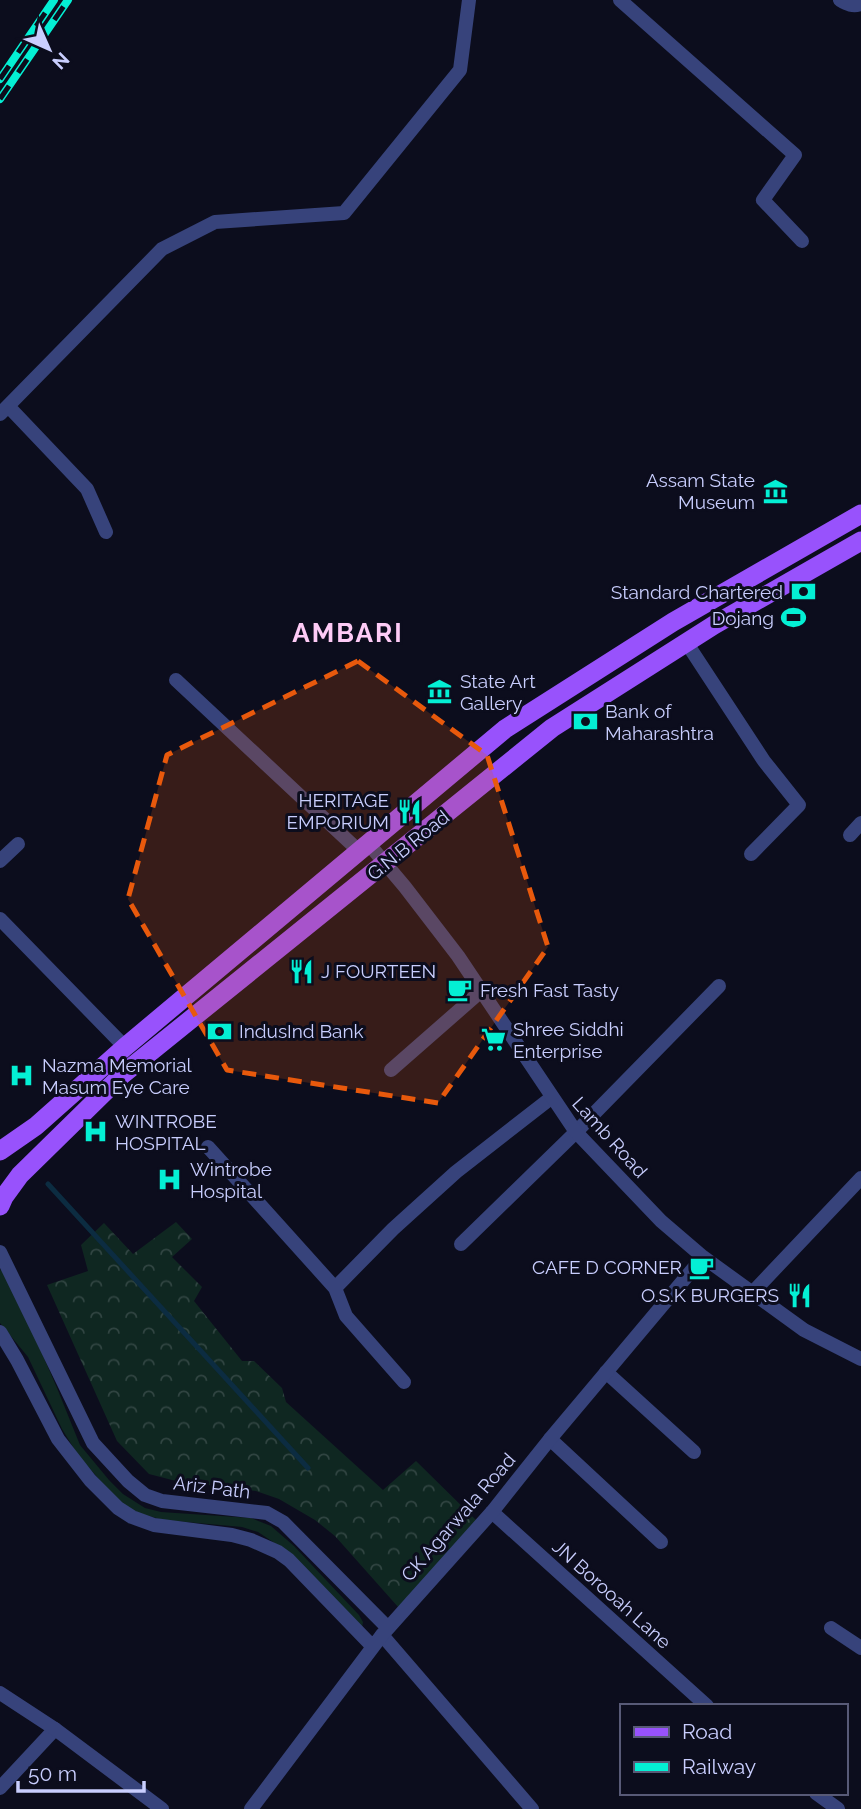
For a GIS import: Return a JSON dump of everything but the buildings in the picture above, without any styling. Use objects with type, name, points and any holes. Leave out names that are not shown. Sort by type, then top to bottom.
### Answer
[{"type":"main road","name":"G.N.B Road","points":[[8,1146],[505,729],[673,622],[861,514]]},
{"type":"main road","name":"G.N.B Road","points":[[0,1206],[20,1175],[122,1074],[552,728],[686,642],[861,541]]},
{"type":"street","points":[[106,532],[87,489],[4,410],[162,249],[215,222],[344,213],[460,70],[469,0]]},
{"type":"street","points":[[620,0],[795,155],[763,200],[802,241]]},
{"type":"street","points":[[840,0],[847,5],[861,4]]},
{"type":"street","points":[[686,642],[764,761],[799,805],[751,854]]},
{"type":"street","name":"Lamb Road","points":[[176,680],[363,847],[386,864],[458,956],[576,1132],[661,1221],[704,1257],[804,1330],[861,1359]]},
{"type":"street","points":[[850,835],[861,823]]},
{"type":"street","points":[[0,861],[18,844]]},
{"type":"street","points":[[0,919],[125,1047]]},
{"type":"street","points":[[461,1244],[576,1132],[719,986]]},
{"type":"street","points":[[391,1070],[480,992]]},
{"type":"street","points":[[335,1287],[456,1172],[551,1098]]},
{"type":"street","points":[[208,1147],[335,1287],[346,1316],[404,1382]]},
{"type":"street","points":[[753,1292],[861,1178]]},
{"type":"street","name":"Ariz Path","points":[[0,1252],[93,1443],[128,1482],[145,1495],[162,1500],[267,1513],[275,1517],[316,1554],[381,1637]]},
{"type":"street","name":"CK Agarwala Road","points":[[250,1809],[381,1637],[492,1512],[704,1257]]},
{"type":"street","points":[[0,1332],[58,1439],[118,1508],[132,1517],[154,1525],[232,1535],[278,1552],[381,1637],[532,1809]]},
{"type":"street","points":[[607,1372],[694,1452]]},
{"type":"street","points":[[550,1439],[661,1542]]},
{"type":"street","name":"JN Borooah Lane","points":[[492,1512],[705,1704]]},
{"type":"street","points":[[831,1628],[861,1648]]},
{"type":"street","points":[[0,1693],[162,1809]]},
{"type":"street","points":[[0,1788],[55,1730]]},
{"type":"street","points":[[819,1795],[838,1809]]},
{"type":"highlighted area","points":[[358,661],[487,755],[548,947],[438,1103],[227,1070],[128,899],[167,755]]},
{"type":"green space","points":[[176,1222],[192,1239],[172,1257],[202,1287],[194,1301],[242,1361],[254,1361],[282,1388],[286,1402],[383,1490],[416,1461],[477,1521],[399,1608],[335,1536],[315,1520],[279,1499],[256,1491],[176,1481],[149,1474],[117,1441],[47,1285],[88,1271],[81,1245],[104,1223],[133,1254]]},
{"type":"green space","points":[[3,1263],[80,1445],[109,1480],[123,1494],[145,1508],[161,1512],[251,1518],[271,1526],[294,1546],[359,1615],[363,1622],[362,1628],[288,1552],[258,1532],[242,1527],[164,1520],[141,1514],[124,1506],[110,1492],[78,1455],[62,1429],[28,1357],[0,1323],[0,1271]]},
{"type":"waterway","points":[[48,1184],[308,1468]]},
{"type":"railway","points":[[0,79],[54,0]]},
{"type":"railway","points":[[0,99],[68,0]]},
{"type":"place","name":"Assam State Museum","points":[[775,491]]},
{"type":"place","name":"Standard Chartered","points":[[803,592]]},
{"type":"place","name":"Dojang","points":[[794,618]]},
{"type":"place","name":"State Art Gallery","points":[[440,692]]},
{"type":"place","name":"Bank of Maharashtra","points":[[585,722]]},
{"type":"place","name":"HERITAGE EMPORIUM","points":[[409,811]]},
{"type":"place","name":"J FOURTEEN","points":[[301,971]]},
{"type":"place","name":"Fresh Fast Tasty","points":[[460,990]]},
{"type":"place","name":"IndusInd Bank","points":[[219,1031]]},
{"type":"place","name":"Shree Siddhi Enterprise","points":[[493,1040]]},
{"type":"place","name":"Nazma Memorial Masum Eye Care","points":[[22,1076]]},
{"type":"place","name":"WINTROBE HOSPITAL","points":[[95,1132]]},
{"type":"place","name":"Wintrobe Hospital","points":[[170,1180]]},
{"type":"place","name":"CAFE D CORNER","points":[[702,1267]]},
{"type":"place","name":"O.S.K BURGERS","points":[[799,1295]]},
{"type":"district","name":"AMBARI","points":[[348,633]]}]
